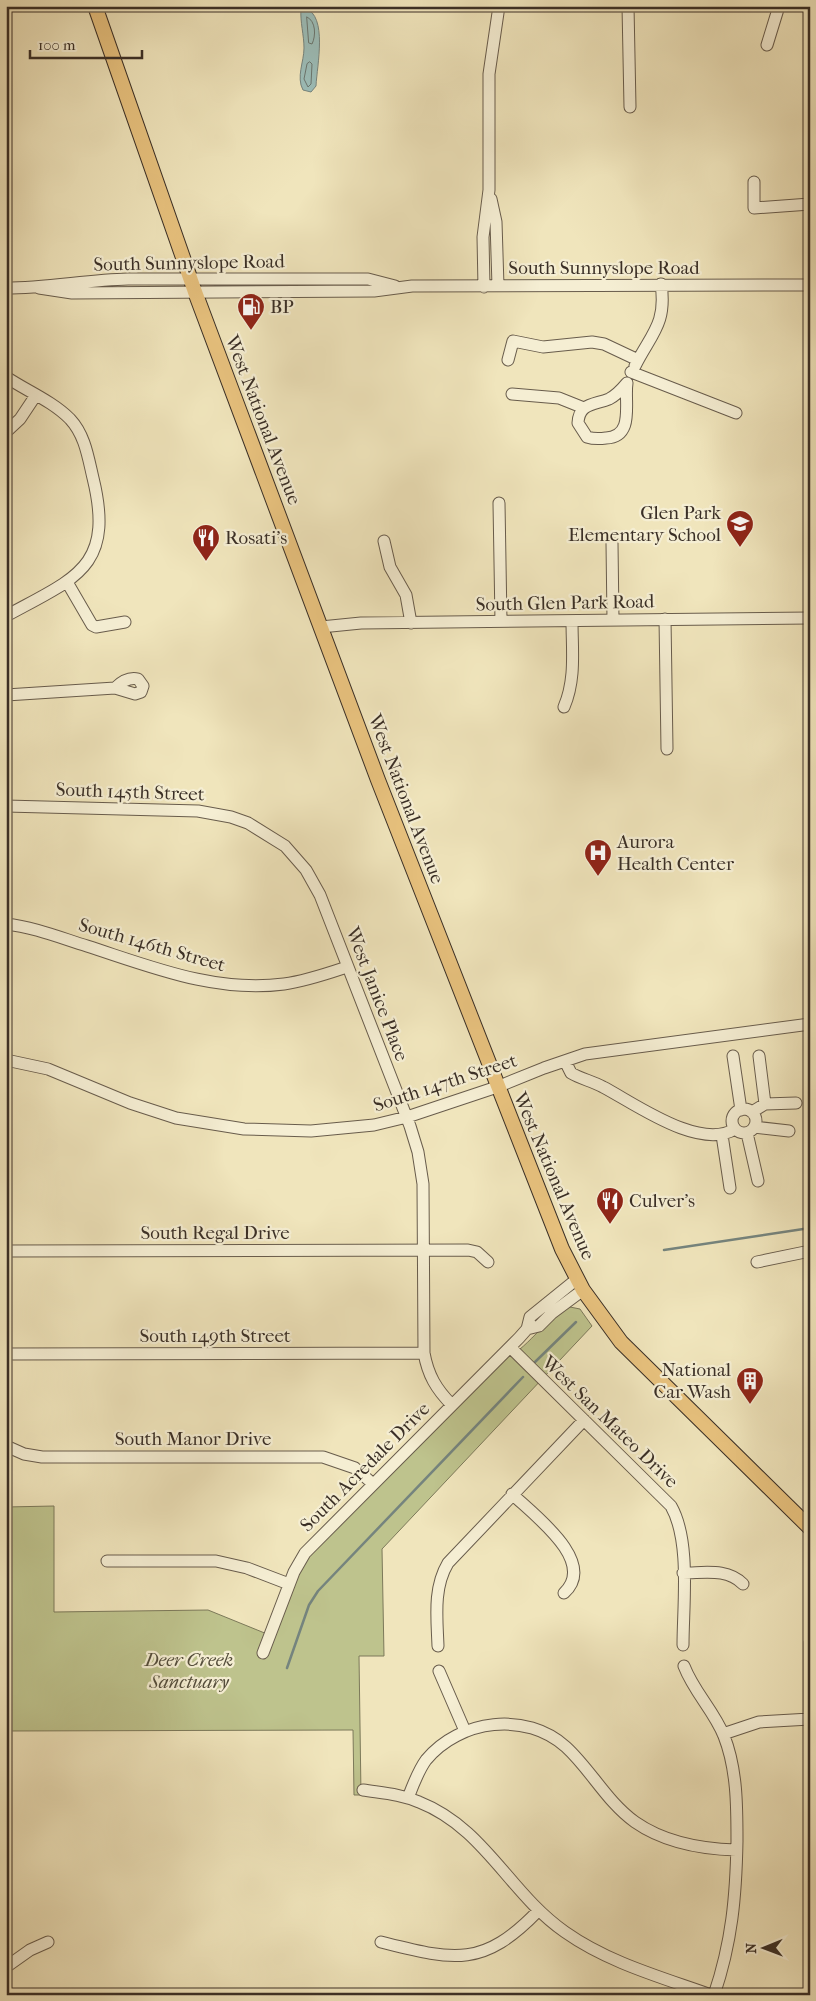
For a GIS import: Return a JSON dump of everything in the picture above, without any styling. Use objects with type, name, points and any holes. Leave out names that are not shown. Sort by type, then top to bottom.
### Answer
[{"type":"main road","name":"West National Avenue","points":[[95,6],[193,286],[321,627],[497,1087],[562,1249],[580,1285],[605,1322],[642,1364],[810,1528]]},
{"type":"street","points":[[484,287],[482,237],[489,190],[489,74],[499,6]]},
{"type":"street","points":[[628,6],[630,107]]},
{"type":"street","points":[[767,44],[779,6]]},
{"type":"street","points":[[754,182],[754,208],[810,204]]},
{"type":"street","points":[[489,190],[496,222],[498,286]]},
{"type":"street","name":"South Sunnyslope Road","points":[[6,288],[39,288],[72,293],[193,286],[374,291],[399,287],[661,284],[810,285]]},
{"type":"street","points":[[512,394],[559,398],[584,408],[616,395],[657,331],[661,319],[661,284]]},
{"type":"street","points":[[508,360],[513,341],[529,346],[543,347],[592,342],[604,344],[638,360]]},
{"type":"street","points":[[6,377],[57,408],[78,429],[85,445],[101,519],[98,540],[85,566],[67,582],[6,616]]},
{"type":"street","points":[[584,408],[578,423],[586,437],[610,438],[620,435],[626,424],[629,377]]},
{"type":"street","points":[[629,377],[736,413]]},
{"type":"street","points":[[6,432],[20,420],[36,396]]},
{"type":"street","points":[[499,503],[501,622]]},
{"type":"street","points":[[384,541],[390,568],[406,595],[411,623]]},
{"type":"street","points":[[612,543],[613,620]]},
{"type":"street","points":[[67,582],[84,616],[92,625],[100,626],[125,622]]},
{"type":"street","name":"South Glen Park Road","points":[[321,627],[353,624],[810,618]]},
{"type":"street","points":[[564,707],[571,692],[573,677],[572,620]]},
{"type":"street","points":[[665,620],[667,749]]},
{"type":"street","points":[[6,695],[115,688]]},
{"type":"street","name":"South 145th Street","points":[[6,806],[198,811],[232,817],[248,823],[277,840]]},
{"type":"street","name":"West Janice Place","points":[[277,840],[298,859],[313,882],[407,1117],[422,1170],[424,1353],[426,1366],[434,1385],[452,1405]]},
{"type":"street","name":"South 146th Street","points":[[6,924],[42,932],[184,977],[214,984],[254,986],[285,984],[347,967]]},
{"type":"street","name":"South 147th Street","points":[[6,1060],[54,1071],[130,1103],[162,1114],[213,1125],[265,1131],[311,1131],[374,1125],[407,1117],[497,1087],[585,1054],[810,1024]]},
{"type":"street","points":[[733,1056],[746,1111],[756,1119],[751,1130],[758,1181]]},
{"type":"street","points":[[759,1056],[765,1104]]},
{"type":"street","points":[[565,1060],[571,1073],[603,1087],[661,1120],[690,1131],[722,1135],[735,1129]]},
{"type":"street","points":[[789,1131],[751,1130],[741,1133],[735,1129],[732,1118],[765,1104],[796,1103]]},
{"type":"street","points":[[722,1135],[730,1188]]},
{"type":"street","name":"South Regal Drive","points":[[6,1251],[474,1251],[488,1262]]},
{"type":"street","points":[[757,1262],[810,1251]]},
{"type":"street","name":"South Acredale Drive","points":[[263,1652],[290,1584],[305,1553],[510,1347],[527,1329],[530,1317],[580,1285]]},
{"type":"street","name":"West San Mateo Drive","points":[[510,1347],[671,1506],[676,1515],[682,1536],[683,1645]]},
{"type":"street","name":"South 149th Street","points":[[6,1354],[424,1353]]},
{"type":"street","points":[[438,1646],[437,1596],[445,1566],[454,1553],[584,1420]]},
{"type":"street","name":"South Manor Drive","points":[[6,1446],[24,1454],[42,1457],[322,1457],[345,1463],[355,1468],[373,1484]]},
{"type":"street","points":[[512,1494],[556,1537],[571,1559],[575,1574],[570,1587],[564,1593]]},
{"type":"street","points":[[107,1561],[216,1561],[247,1568],[290,1584]]},
{"type":"street","points":[[683,1573],[728,1573],[735,1576],[743,1584]]},
{"type":"street","points":[[810,1643],[810,1710]]},
{"type":"street","points":[[363,1790],[408,1798],[448,1816],[472,1834],[538,1911],[564,1932],[605,1955],[712,1995],[724,1965],[732,1929],[736,1850],[736,1786],[724,1734],[695,1690],[684,1666]]},
{"type":"street","points":[[439,1671],[465,1731]]},
{"type":"street","points":[[724,1734],[759,1722],[810,1719]]},
{"type":"street","points":[[408,1798],[414,1781],[427,1760],[448,1741],[465,1731],[488,1724],[511,1724],[547,1734],[566,1747],[623,1812],[651,1832],[679,1843],[736,1850]]},
{"type":"street","points":[[381,1942],[424,1954],[459,1957],[490,1948],[503,1941],[538,1911]]},
{"type":"street","points":[[6,1967],[30,1950],[48,1942]]},
{"type":"green space","name":"Deer Creek Sanctuary","points":[[570,1307],[580,1309],[592,1326],[382,1549],[384,1656],[359,1656],[361,1795],[354,1795],[353,1730],[6,1731],[6,1507],[54,1506],[54,1612],[208,1610],[272,1636],[303,1561],[505,1357],[512,1355],[520,1349],[553,1317]]},
{"type":"water","points":[[305,8],[312,13],[317,21],[319,31],[316,86],[311,92],[303,90],[300,80],[304,53],[301,9]]},
{"type":"waterway","points":[[664,1250],[810,1228]]},
{"type":"waterway","points":[[535,1362],[576,1322]]},
{"type":"waterway","points":[[287,1668],[309,1605],[318,1591],[523,1377]]},
{"type":"place","name":"BP","points":[[251,331]]},
{"type":"place","name":"Glen Park Elementary School","points":[[740,548]]},
{"type":"place","name":"Rosati's","points":[[206,562]]},
{"type":"place","name":"Aurora Health Center","points":[[598,877]]},
{"type":"place","name":"Culver's","points":[[610,1225]]},
{"type":"place","name":"National Car Wash","points":[[750,1405]]}]
